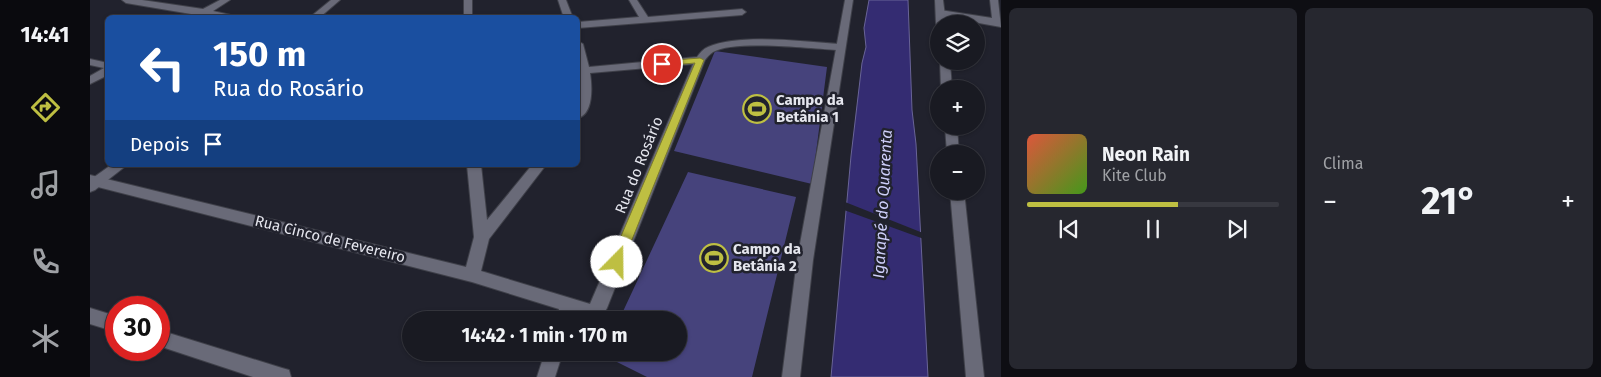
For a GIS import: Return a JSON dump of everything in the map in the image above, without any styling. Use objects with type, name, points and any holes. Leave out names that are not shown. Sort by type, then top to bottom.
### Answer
[{"type":"street","points":[[126,0],[223,15]]},
{"type":"street","points":[[201,15],[226,0]]},
{"type":"street","points":[[317,15],[336,0]]},
{"type":"street","points":[[468,0],[468,15]]},
{"type":"street","points":[[562,0],[568,15]]},
{"type":"street","points":[[633,0],[645,20]]},
{"type":"street","points":[[580,25],[742,12],[733,0]]},
{"type":"street","points":[[791,377],[805,260],[849,0]]},
{"type":"street","points":[[938,0],[940,13],[999,23],[994,0]]},
{"type":"street","points":[[580,108],[586,92],[581,71],[700,60],[709,50],[719,46],[740,44],[840,47]]},
{"type":"street","name":"Rua do Rosário","points":[[594,311],[598,308],[700,60]]},
{"type":"street","points":[[90,62],[105,65]]},
{"type":"street","points":[[90,81],[105,72]]},
{"type":"street","points":[[92,183],[117,167]]},
{"type":"street","points":[[472,275],[482,237],[474,167]]},
{"type":"street","points":[[482,237],[537,167]]},
{"type":"street","name":"Rua Cinco de Fevereiro","points":[[92,183],[472,275],[564,311]]},
{"type":"street","points":[[958,200],[975,377]]},
{"type":"street","points":[[90,316],[105,321]]},
{"type":"street","points":[[170,341],[282,377]]},
{"type":"street","points":[[546,377],[551,361]]},
{"type":"shaded area","name":"Campo da Betânia 1","points":[[715,51],[827,67],[812,184],[674,151]]},
{"type":"shaded area","name":"Campo da Betânia 2","points":[[688,172],[796,197],[752,377],[647,377],[615,361],[687,361],[687,311],[623,311]]},
{"type":"water","name":"Igarapé do Quarenta","points":[[869,0],[908,0],[912,110],[916,144],[928,377],[831,377],[851,156],[862,63],[866,47],[864,28]]},
{"type":"pier","points":[[845,202],[923,233],[924,239],[844,210]]},
{"type":"place","name":"Campo da Betânia 1","points":[[757,109]]},
{"type":"place","name":"Campo da Betânia 2","points":[[714,258]]},
{"type":"route","points":[[617,262],[700,60],[662,64]]}]
